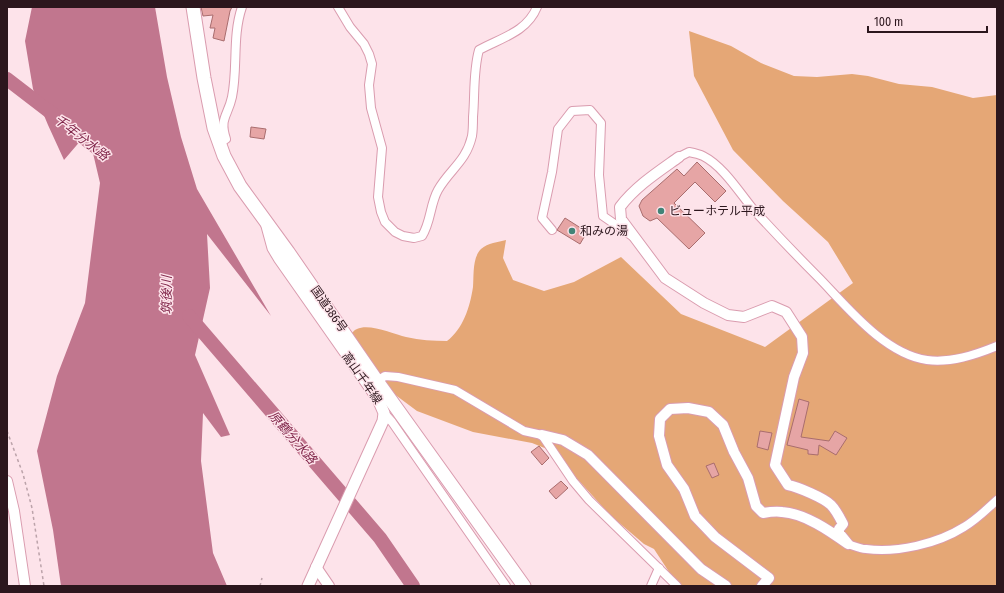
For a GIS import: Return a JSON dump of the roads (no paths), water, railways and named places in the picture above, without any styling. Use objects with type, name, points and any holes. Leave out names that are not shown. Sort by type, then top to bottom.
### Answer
[{"type":"highway","name":"国道386号","points":[[193,7],[204,78],[214,128],[224,156],[240,186],[524,586]]},
{"type":"main road","name":"高山千年線","points":[[266,223],[273,248],[279,258],[378,399],[384,417],[308,586]]},
{"type":"street","points":[[219,143],[226,139],[223,124],[232,97],[236,38],[242,7]]},
{"type":"street","points":[[338,7],[350,27],[364,44],[372,64],[369,85],[371,108],[382,148],[378,197],[381,212],[385,222],[395,232],[403,236],[414,238],[422,236],[426,229],[438,190],[460,162],[468,149],[472,134],[475,62],[479,50],[517,32],[531,19],[537,7]]},
{"type":"street","points":[[552,230],[542,218],[552,172],[558,129],[572,111],[590,110],[602,123],[599,175],[603,216],[636,239]]},
{"type":"street","points":[[848,544],[839,532],[839,529],[843,524],[832,506],[794,486],[788,485],[775,465],[794,377],[803,353],[802,337],[786,312],[772,306],[744,317],[728,315],[704,303],[665,278],[621,219],[620,207],[630,194],[659,170],[679,157],[689,152],[702,155],[718,167],[788,246],[856,316],[881,339],[898,350],[925,360],[943,361],[959,358],[997,346]]},
{"type":"street","points":[[377,380],[385,376],[398,377],[456,390],[524,431],[563,440],[588,455],[701,569],[726,586]]},
{"type":"street","points":[[762,586],[769,578],[715,537],[695,516],[684,489],[667,465],[659,436],[660,419],[670,409],[688,408],[709,412],[724,425],[734,452],[748,478],[756,506],[763,513],[782,512],[799,516],[827,529],[848,544],[864,549],[888,550],[917,546],[938,540],[963,528],[980,516],[997,500]]},
{"type":"street","points":[[384,417],[392,422],[506,586]]},
{"type":"street","points":[[542,435],[573,481],[589,500],[677,586]]},
{"type":"street","points":[[7,482],[15,518],[25,586]]},
{"type":"street","points":[[318,564],[329,586]]},
{"type":"street","points":[[651,586],[659,568]]},
{"type":"water","name":"筑後川","points":[[32,7],[155,7],[167,77],[181,137],[197,189],[271,316],[207,234],[210,288],[195,355],[230,435],[221,437],[203,413],[201,461],[213,553],[227,586],[61,586],[53,530],[37,451],[57,376],[85,303],[100,183],[88,132],[64,160],[33,89],[25,41]]},
{"type":"waterway","name":"千年分水路","points":[[7,79],[106,155]]},
{"type":"waterway","name":"原鶴分水路","points":[[189,316],[380,538],[413,586]]},
{"type":"place","name":"ビューホテル平成","points":[[661,211]]},
{"type":"place","name":"和みの湯","points":[[572,231]]}]
